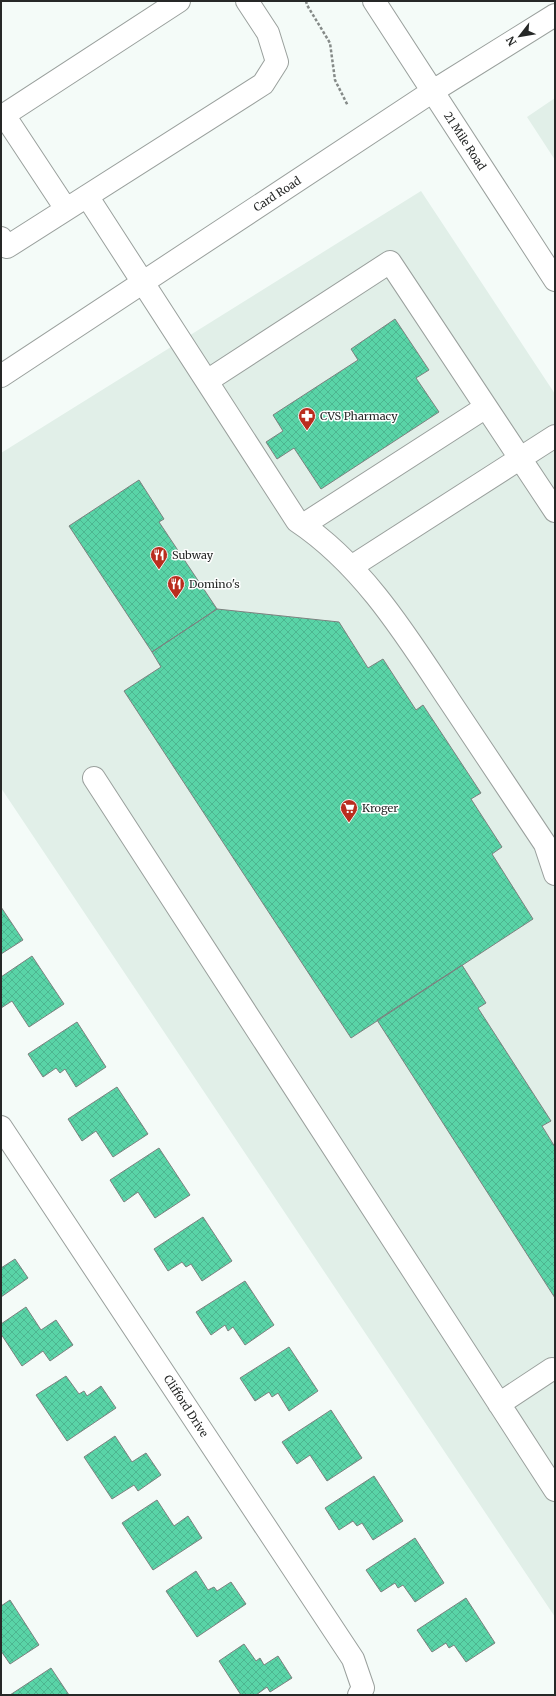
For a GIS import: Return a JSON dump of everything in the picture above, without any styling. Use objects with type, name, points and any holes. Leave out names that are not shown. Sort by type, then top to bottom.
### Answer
[{"type":"street","points":[[66,209],[2,116],[179,1]]},
{"type":"street","points":[[1,238],[7,247],[263,84],[277,62],[268,34],[247,1]]},
{"type":"street","name":"21 Mile Road","points":[[374,1],[555,280]]},
{"type":"street","name":"Card Road","points":[[1,376],[433,91],[555,15]]},
{"type":"street","points":[[87,196],[297,520],[319,536],[351,567],[374,592],[401,626],[545,844],[555,874]]},
{"type":"street","points":[[207,381],[390,262],[555,511]]},
{"type":"street","points":[[303,525],[486,407]]},
{"type":"street","points":[[351,567],[555,436]]},
{"type":"street","points":[[94,778],[555,1490]]},
{"type":"street","name":"Clifford Drive","points":[[1,1127],[353,1659],[361,1692]]},
{"type":"street","points":[[499,1404],[552,1369]]},
{"type":"path","points":[[306,1],[330,42],[335,80],[348,106]]},
{"type":"shaded area","points":[[555,98],[555,160],[527,117]]},
{"type":"shaded area","points":[[421,191],[555,394],[555,1617],[1,788],[1,453]]},
{"type":"building","name":"CVS Pharmacy","points":[[395,319],[429,370],[416,378],[439,412],[321,489],[294,448],[277,459],[266,442],[283,431],[273,415],[358,360],[351,349]]},
{"type":"building","points":[[139,480],[164,519],[159,522],[217,609],[152,652],[69,526]]},
{"type":"building","name":"Kroger","points":[[217,609],[339,622],[368,668],[383,659],[416,710],[423,705],[481,793],[471,799],[502,847],[492,854],[533,919],[351,1038],[124,691],[161,667],[152,652]]},
{"type":"building","points":[[1,907],[23,940],[1,954]]},
{"type":"building","points":[[32,956],[64,1004],[29,1027],[12,1001],[1,1008],[1,977]]},
{"type":"building","points":[[462,965],[486,1003],[478,1008],[551,1121],[542,1126],[555,1147],[555,1298],[377,1020]]},
{"type":"building","points":[[77,1022],[106,1067],[76,1087],[65,1069],[60,1073],[56,1068],[43,1077],[28,1054]]},
{"type":"building","points":[[117,1087],[148,1134],[113,1157],[96,1131],[82,1141],[68,1119]]},
{"type":"building","points":[[159,1148],[190,1195],[155,1218],[138,1192],[124,1202],[110,1180]]},
{"type":"building","points":[[203,1217],[232,1261],[202,1281],[191,1264],[186,1267],[182,1262],[168,1271],[154,1249]]},
{"type":"building","points":[[15,1259],[28,1278],[1,1297],[1,1268]]},
{"type":"building","points":[[245,1281],[274,1325],[245,1345],[233,1327],[228,1331],[225,1325],[211,1335],[196,1312]]},
{"type":"building","points":[[26,1307],[41,1330],[56,1320],[73,1345],[50,1361],[43,1351],[22,1366],[1,1334],[1,1324]]},
{"type":"building","points":[[289,1347],[318,1391],[289,1411],[278,1393],[272,1397],[269,1392],[255,1401],[240,1378]]},
{"type":"building","points":[[66,1376],[79,1394],[84,1391],[87,1396],[101,1386],[116,1408],[67,1441],[36,1395]]},
{"type":"building","points":[[331,1410],[362,1458],[327,1481],[310,1455],[297,1464],[282,1442]]},
{"type":"building","points":[[115,1436],[132,1462],[146,1453],[161,1475],[138,1491],[134,1485],[112,1499],[84,1457]]},
{"type":"building","points":[[374,1476],[403,1521],[373,1540],[362,1523],[357,1526],[353,1521],[339,1530],[325,1508]]},
{"type":"building","points":[[157,1500],[174,1526],[188,1516],[202,1538],[153,1570],[122,1523]]},
{"type":"building","points":[[415,1538],[444,1583],[415,1602],[403,1585],[398,1588],[395,1583],[381,1592],[366,1570]]},
{"type":"building","points":[[196,1571],[208,1590],[214,1587],[217,1591],[231,1582],[246,1604],[197,1637],[166,1591]]},
{"type":"building","points":[[466,1598],[495,1643],[466,1662],[454,1645],[449,1648],[446,1643],[432,1652],[417,1630]]},
{"type":"building","points":[[10,1600],[39,1645],[10,1664],[1,1651],[1,1606]]},
{"type":"building","points":[[244,1644],[256,1661],[260,1658],[264,1665],[278,1656],[292,1678],[270,1692],[267,1687],[256,1695],[241,1695],[219,1661]]},
{"type":"building","points":[[51,1668],[69,1695],[10,1695]]},
{"type":"place","name":"CVS Pharmacy","points":[[307,431]]},
{"type":"place","name":"Subway","points":[[159,570]]},
{"type":"place","name":"Domino's","points":[[176,599]]},
{"type":"place","name":"Kroger","points":[[349,823]]}]
